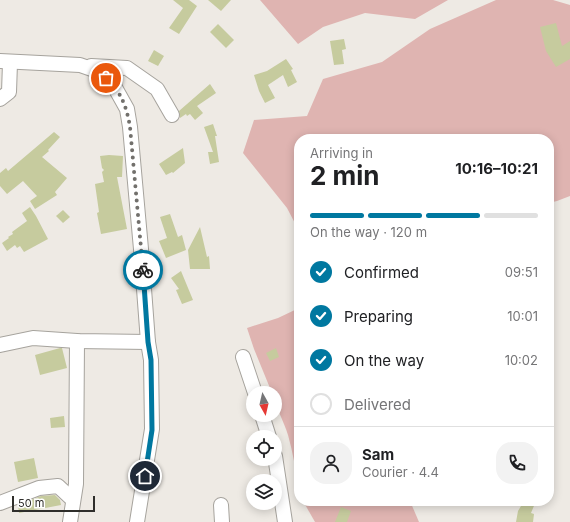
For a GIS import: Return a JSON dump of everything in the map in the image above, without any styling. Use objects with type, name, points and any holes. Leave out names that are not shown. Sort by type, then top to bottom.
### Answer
[{"type":"street","points":[[0,99],[9,92],[5,62],[128,68],[157,89],[172,116]]},
{"type":"street","points":[[80,65],[100,72],[113,84],[127,109],[131,135],[148,342],[151,360],[152,430],[137,522]]},
{"type":"street","points":[[0,345],[33,338],[77,341],[148,342]]},
{"type":"street","points":[[70,522],[76,484],[77,341]]},
{"type":"street","points":[[243,357],[253,386]]},
{"type":"street","points":[[277,466],[285,522]]},
{"type":"street","points":[[0,503],[39,488],[58,486],[73,500]]},
{"type":"street","points":[[221,505],[222,522]]},
{"type":"shaded area","points":[[260,0],[448,0],[415,19],[365,13],[323,27],[298,44]]},
{"type":"shaded area","points":[[496,0],[553,0],[570,5],[570,196],[554,202],[554,134],[294,134],[294,221],[287,208],[243,153],[254,120],[307,116],[323,79],[382,62],[430,29]]},
{"type":"shaded area","points":[[294,310],[294,462],[290,442],[282,420],[282,386],[269,386],[247,328],[278,318]]},
{"type":"shaded area","points":[[306,506],[412,506],[419,522],[315,522]]},
{"type":"building","points":[[173,0],[189,0],[197,6],[179,34],[169,28],[183,8]]},
{"type":"building","points":[[208,0],[231,0],[221,11]]},
{"type":"building","points":[[556,23],[562,46],[570,41],[570,59],[556,67],[546,51],[540,27]]},
{"type":"building","points":[[218,24],[234,40],[226,48],[210,32]]},
{"type":"building","points":[[344,39],[346,49],[342,50],[344,64],[334,65],[330,41]]},
{"type":"building","points":[[154,50],[164,56],[158,66],[148,61]]},
{"type":"building","points":[[286,59],[293,69],[291,70],[297,82],[288,87],[283,75],[268,85],[275,98],[265,103],[254,75],[267,71]]},
{"type":"building","points":[[210,84],[216,93],[197,106],[203,113],[195,120],[190,114],[187,116],[186,114],[180,118],[179,111]]},
{"type":"building","points":[[213,124],[217,136],[215,136],[219,162],[210,164],[208,152],[213,152],[204,127]]},
{"type":"building","points":[[54,132],[60,137],[42,157],[67,178],[55,192],[57,195],[35,209],[30,201],[37,196],[23,181],[7,194],[0,186],[0,173],[6,168],[8,171]]},
{"type":"building","points":[[183,148],[185,163],[173,173],[172,172],[166,175],[159,164]]},
{"type":"building","points":[[100,156],[123,156],[122,177],[117,177],[127,229],[101,234],[97,213],[99,212],[95,184],[104,182],[102,172],[104,170],[102,168]]},
{"type":"building","points":[[30,207],[48,239],[24,252],[20,246],[17,248],[15,245],[7,251],[2,243],[13,234],[12,232],[27,221],[22,213]]},
{"type":"building","points":[[63,210],[70,217],[63,223],[56,216]]},
{"type":"building","points":[[170,214],[178,237],[182,235],[186,250],[166,258],[159,241],[167,238],[160,217]]},
{"type":"building","points":[[200,227],[207,257],[209,256],[210,269],[190,269],[188,250]]},
{"type":"building","points":[[181,271],[193,300],[182,304],[176,290],[179,289],[171,278]]},
{"type":"building","points":[[62,348],[67,368],[40,375],[35,355]]},
{"type":"building","points":[[276,348],[279,357],[270,361],[266,353]]},
{"type":"building","points":[[64,416],[65,427],[51,428],[50,418]]},
{"type":"building","points":[[34,458],[38,478],[18,482],[14,462]]},
{"type":"building","points":[[55,495],[60,500],[61,505],[19,513],[18,505],[41,496]]},
{"type":"building","points":[[521,506],[534,506],[531,513],[534,514],[533,522],[516,522],[518,511]]},
{"type":"building","points":[[341,507],[351,511],[347,522],[335,522]]},
{"type":"way so far","points":[[106,78],[113,84],[127,109],[130,127],[143,270]]},
{"type":"route","points":[[143,270],[148,342],[151,360],[152,430],[145,476]]}]
